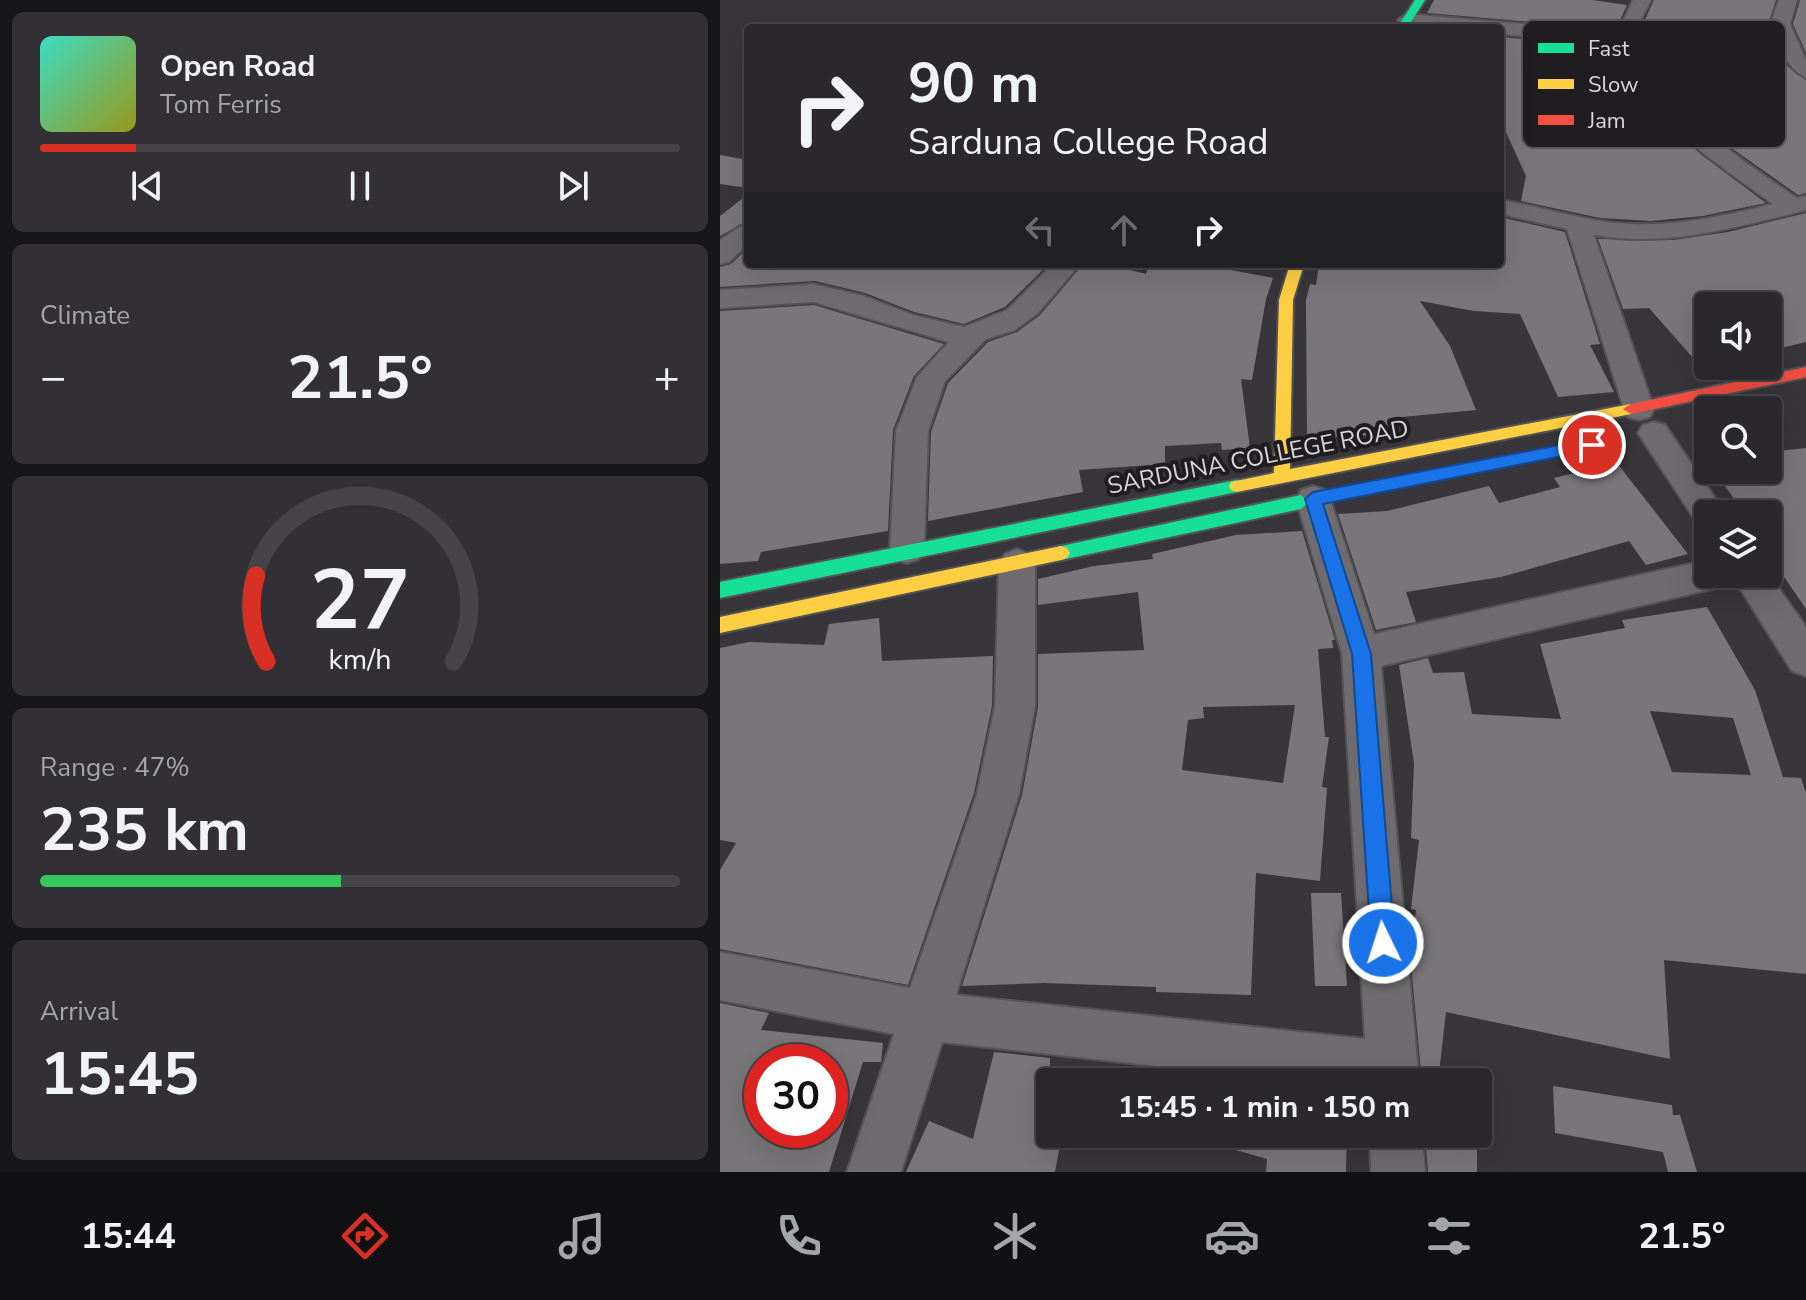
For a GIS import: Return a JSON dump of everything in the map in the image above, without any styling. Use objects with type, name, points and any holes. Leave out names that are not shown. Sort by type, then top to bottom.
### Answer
[{"type":"street","points":[[1404,24],[1420,0]]},
{"type":"street","points":[[1634,20],[1642,0]]},
{"type":"street","points":[[1782,20],[1788,0]]},
{"type":"street","points":[[1786,36],[1797,63],[1806,71]]},
{"type":"street","points":[[1714,148],[1799,205]]},
{"type":"street","points":[[1504,207],[1578,224],[1636,232],[1686,227],[1799,205]]},
{"type":"street","points":[[1578,224],[1650,427],[1700,500]]},
{"type":"street","points":[[720,256],[744,235]]},
{"type":"street","points":[[907,549],[912,431],[932,377],[977,331],[994,329],[1028,309],[1064,268]]},
{"type":"street","points":[[1296,268],[1286,300],[1308,490],[1361,654],[1392,1068]]},
{"type":"street","points":[[720,299],[814,293],[854,302],[905,322],[970,338]]},
{"type":"street","name":"SARDUNA COLLEGE ROAD","points":[[720,590],[907,549],[1308,490],[1650,427],[1806,372]]},
{"type":"street","name":"SARDUNA COLLEGE ROAD","points":[[720,625],[900,585],[1017,564],[1308,490]]},
{"type":"street","points":[[874,1172],[928,1016],[1001,780],[1015,706],[1017,564]]},
{"type":"street","points":[[1361,654],[1694,578]]},
{"type":"street","points":[[1758,588],[1806,659]]},
{"type":"street","points":[[720,976],[928,1016],[1344,1068]]},
{"type":"street","points":[[1397,1148],[1398,1172]]},
{"type":"building","points":[[1434,0],[1592,0],[1627,5],[1620,20],[1522,21],[1427,13]]},
{"type":"building","points":[[1654,0],[1776,0],[1770,20],[1645,20]]},
{"type":"building","points":[[1800,0],[1806,0],[1806,53],[1793,24]]},
{"type":"building","points":[[1504,37],[1522,39],[1522,148],[1694,148],[1766,203],[1703,216],[1651,221],[1600,218],[1521,201],[1526,176],[1504,128]]},
{"type":"building","points":[[1786,65],[1806,80],[1806,193],[1798,195],[1731,148],[1786,148]]},
{"type":"building","points":[[720,155],[744,159],[744,187],[720,184]]},
{"type":"building","points":[[744,197],[744,223],[720,236],[720,216]]},
{"type":"building","points":[[1806,213],[1806,342],[1782,348],[1782,292],[1694,292],[1694,359],[1649,308],[1623,309],[1598,239],[1674,240],[1728,232]]},
{"type":"building","points":[[1504,218],[1565,232],[1600,344],[1590,345],[1614,392],[1558,397],[1520,314],[1474,311],[1420,301],[1450,346],[1476,410],[1402,417],[1404,425],[1371,427],[1373,435],[1307,438],[1306,300],[1310,284],[1316,285],[1318,268],[1504,268]]},
{"type":"building","points":[[744,252],[744,268],[1045,268],[1005,307],[964,324],[815,281],[720,287],[720,267],[731,264]]},
{"type":"building","points":[[1080,268],[1123,268],[1146,274],[1148,268],[1220,268],[1273,278],[1266,299],[1252,380],[1241,379],[1250,448],[1222,450],[1221,443],[1165,446],[1165,464],[1079,470],[1083,492],[928,521],[931,432],[948,383],[988,342],[1017,332],[1040,315]]},
{"type":"building","points":[[814,305],[944,344],[914,376],[893,430],[888,531],[761,552],[758,561],[720,564],[720,311]]},
{"type":"building","points":[[1806,448],[1806,609],[1782,574],[1782,500],[1735,500],[1724,484],[1782,484],[1782,451]]},
{"type":"building","points":[[1617,463],[1688,554],[1646,565],[1629,541],[1501,577],[1406,592],[1416,622],[1376,630],[1338,514],[1387,511],[1489,486],[1499,503],[1560,487],[1554,478]]},
{"type":"building","points":[[1302,531],[1335,640],[1332,640],[1333,648],[1318,649],[1325,737],[1329,737],[1322,787],[1327,788],[1320,881],[1256,873],[1251,995],[1156,992],[1156,987],[1044,983],[962,986],[1022,795],[1038,707],[1038,654],[1144,650],[1138,592],[1038,605],[1038,579],[1094,566],[1153,559],[1152,554],[1236,535]],"holes":[[[1295,705],[1283,783],[1182,770],[1188,720],[1204,718],[1203,707]]]},
{"type":"building","points":[[1707,607],[1755,690],[1783,777],[1801,778],[1806,793],[1806,974],[1664,960],[1670,1059],[1446,1012],[1440,1068],[1421,1068],[1410,954],[1416,910],[1411,909],[1419,840],[1411,838],[1414,763],[1399,665],[1428,658],[1433,673],[1464,672],[1472,714],[1561,719],[1540,644],[1625,628],[1622,620]],"holes":[[[1650,711],[1733,718],[1751,775],[1672,772]]]},
{"type":"building","points":[[879,618],[882,661],[993,656],[992,706],[974,793],[908,985],[720,949],[720,870],[736,843],[720,840],[720,648],[749,642],[824,645],[829,624]]},
{"type":"building","points":[[1311,893],[1341,893],[1347,986],[1315,986]]},
{"type":"building","points":[[720,1003],[769,1013],[761,1030],[883,1043],[881,1062],[863,1062],[848,1111],[848,1044],[744,1044],[744,1148],[836,1148],[829,1172],[720,1172]]},
{"type":"building","points":[[994,1052],[1050,1058],[1050,1068],[1036,1068],[1036,1148],[1059,1148],[1055,1172],[906,1172],[929,1121],[973,1139]]},
{"type":"building","points":[[1553,1086],[1672,1105],[1673,1115],[1680,1115],[1697,1172],[1668,1172],[1663,1152],[1555,1133]]},
{"type":"building","points":[[1229,1148],[1347,1148],[1346,1172],[1266,1172],[1267,1159]]},
{"type":"building","points":[[1426,1148],[1477,1148],[1477,1172],[1428,1172]]},
{"type":"traffic: fast","points":[[1405,24],[1420,0]]},
{"type":"traffic: fast","points":[[720,590],[1237,486]]},
{"type":"traffic: fast","points":[[1061,553],[1301,502]]},
{"type":"traffic: slow","points":[[1282,475],[1286,300],[1296,268]]},
{"type":"traffic: slow","points":[[1237,486],[1631,409]]},
{"type":"traffic: slow","points":[[720,625],[1061,553]]},
{"type":"traffic: jam","points":[[1631,409],[1806,372]]},
{"type":"route","points":[[1383,943],[1361,654],[1313,499],[1592,445]]}]
